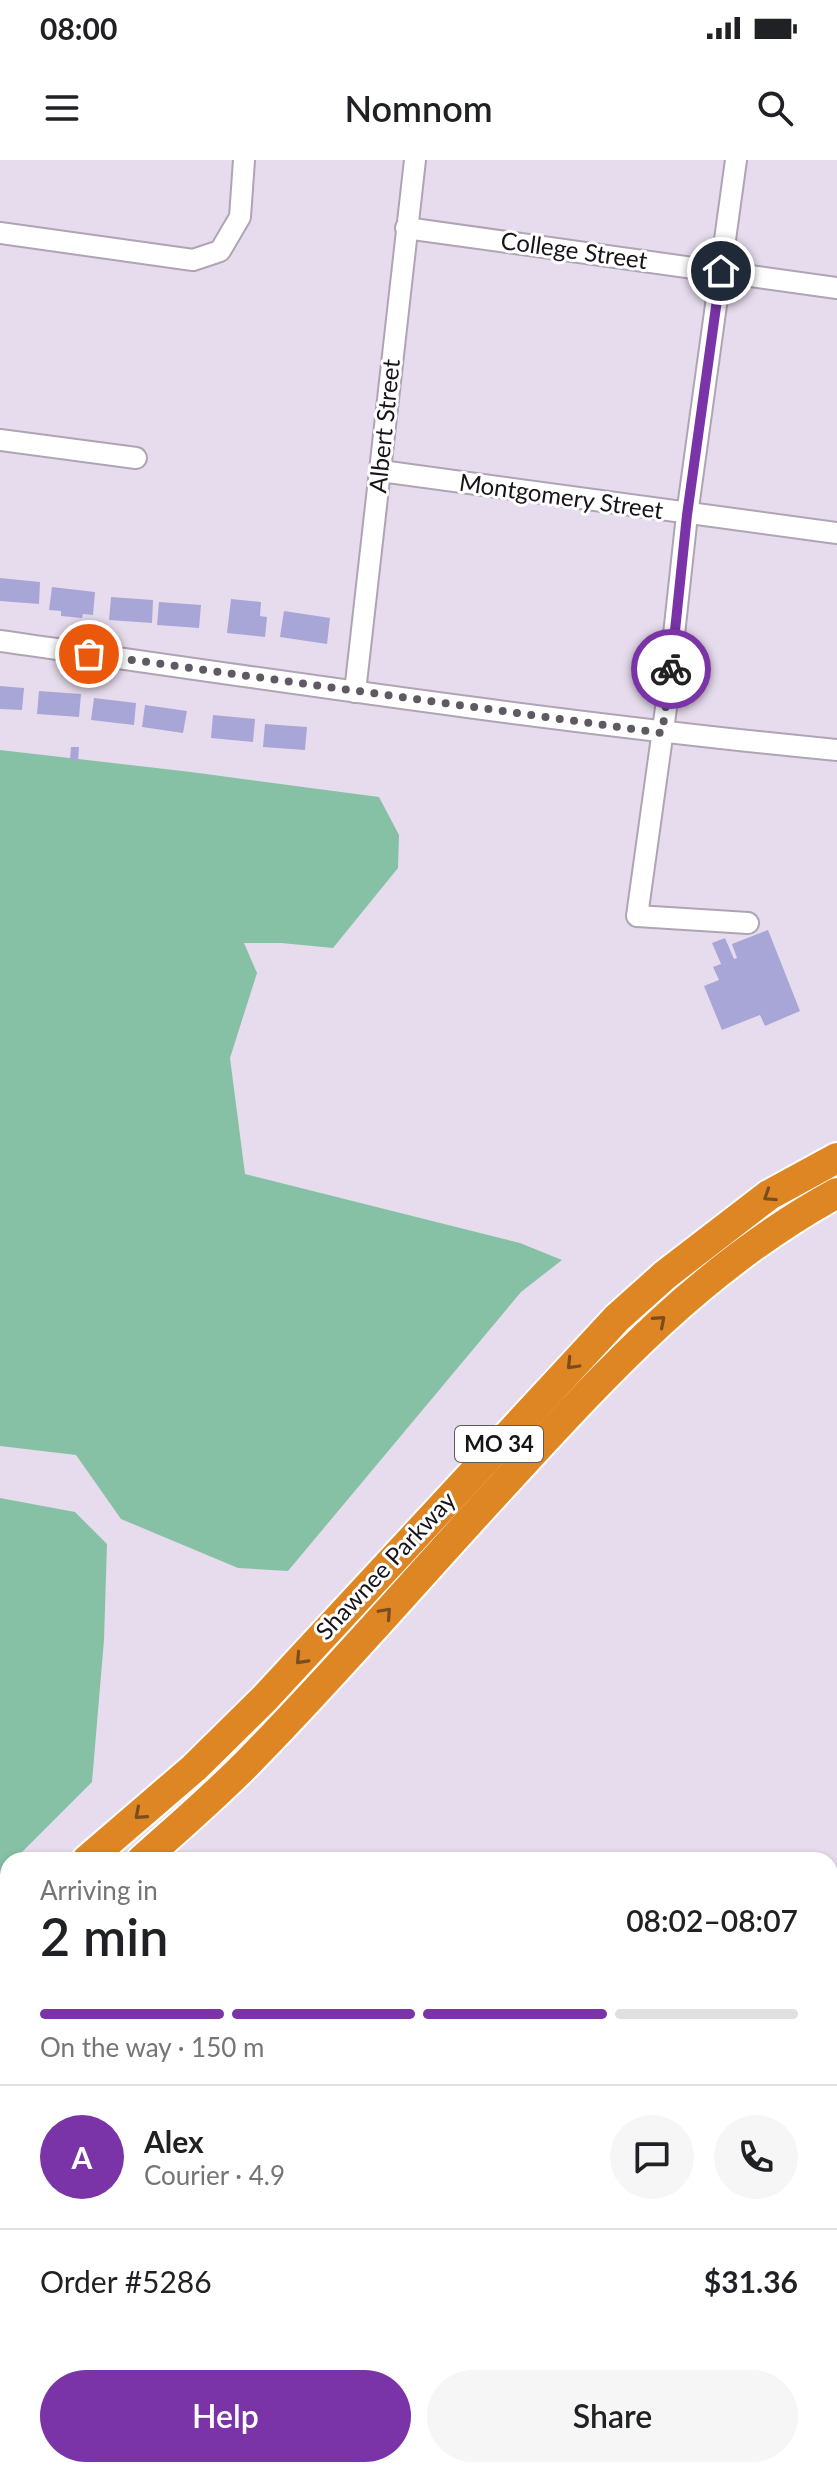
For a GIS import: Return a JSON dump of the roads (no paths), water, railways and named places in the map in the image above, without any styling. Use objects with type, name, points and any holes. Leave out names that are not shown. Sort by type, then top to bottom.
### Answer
[{"type":"highway","name":"Shawnee Parkway","points":[[96,1852],[194,1768],[265,1698],[617,1318],[665,1275],[756,1204],[837,1158]]},
{"type":"highway","name":"Shawnee Parkway","points":[[151,1852],[257,1754],[587,1393],[646,1333],[761,1240],[837,1193]]},
{"type":"street","points":[[0,233],[193,260],[220,251],[240,217],[244,160]]},
{"type":"street","name":"Albert Street","points":[[355,692],[415,160]]},
{"type":"street","points":[[736,160],[687,515],[637,916],[748,923]]},
{"type":"street","name":"College Street","points":[[406,228],[837,288]]},
{"type":"street","points":[[0,440],[136,458]]},
{"type":"street","name":"Montgomery Street","points":[[381,471],[837,533]]},
{"type":"street","points":[[0,641],[662,733],[837,750]]}]
